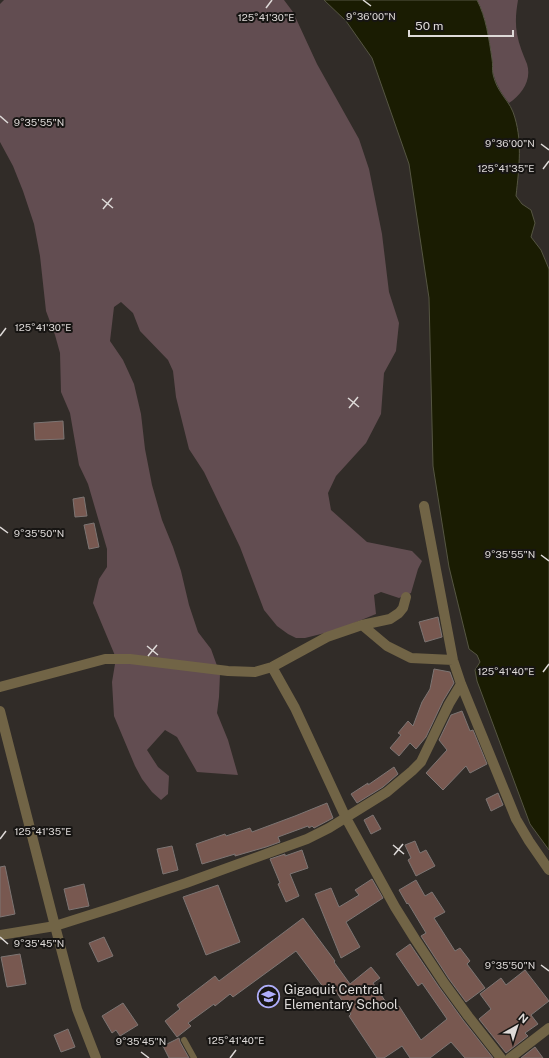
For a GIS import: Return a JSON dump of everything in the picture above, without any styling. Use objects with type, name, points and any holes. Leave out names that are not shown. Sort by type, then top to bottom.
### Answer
[{"type":"street","points":[[424,506],[453,660],[461,684],[516,820],[549,870]]},
{"type":"street","points":[[0,687],[105,659],[130,659],[228,671],[255,672],[272,667],[326,637],[362,625],[390,619],[399,613],[403,608],[406,597]]},
{"type":"street","points":[[362,625],[387,646],[411,658],[453,660]]},
{"type":"street","points":[[272,667],[295,708],[346,818],[395,907],[468,1016],[501,1058]]},
{"type":"street","points":[[0,935],[55,926],[186,883],[307,839],[346,818],[387,792],[421,762],[449,704],[461,684]]},
{"type":"street","points":[[0,712],[77,1009],[96,1058]]},
{"type":"street","points":[[510,1058],[549,1028]]},
{"type":"lane","points":[[184,1040],[194,1058]]},
{"type":"shaded area","points":[[4,0],[284,0],[293,12],[317,64],[359,139],[369,169],[382,234],[389,292],[399,323],[396,351],[384,373],[381,414],[366,443],[336,476],[328,493],[331,510],[367,542],[412,551],[422,561],[411,593],[399,598],[381,592],[374,595],[376,614],[337,630],[305,638],[296,638],[277,626],[264,610],[240,547],[204,472],[189,449],[176,397],[173,371],[168,360],[140,331],[133,313],[121,302],[114,307],[110,341],[123,360],[134,384],[141,414],[145,449],[152,485],[162,520],[181,571],[189,605],[198,632],[211,649],[220,674],[217,713],[228,740],[238,775],[197,772],[177,737],[165,730],[147,750],[158,767],[169,776],[168,794],[161,800],[152,792],[142,779],[114,716],[112,682],[116,658],[93,603],[99,579],[107,567],[107,549],[88,484],[79,465],[70,413],[61,392],[60,353],[46,311],[40,256],[34,224],[13,166],[0,142],[0,4]]},
{"type":"shaded area","points":[[324,0],[477,0],[487,28],[494,78],[512,109],[516,122],[519,154],[516,196],[522,204],[531,210],[535,223],[531,237],[541,250],[549,269],[549,850],[530,824],[477,681],[475,670],[480,662],[477,655],[469,649],[449,567],[433,466],[429,298],[409,164],[372,58],[346,21]]},
{"type":"shaded area","points":[[477,0],[518,0],[516,30],[527,64],[528,76],[522,91],[509,103],[500,90],[493,74],[487,29]]},
{"type":"building","points":[[63,421],[64,439],[35,440],[34,423]]},
{"type":"building","points":[[84,497],[87,516],[75,517],[73,499]]},
{"type":"building","points":[[94,523],[99,547],[89,549],[84,525]]},
{"type":"building","points":[[438,617],[442,637],[425,642],[419,622]]},
{"type":"building","points":[[434,669],[450,672],[454,683],[443,701],[426,737],[416,749],[410,743],[399,756],[390,748],[401,735],[398,733],[408,721],[413,726],[422,702],[430,689]]},
{"type":"building","points":[[462,711],[470,731],[473,730],[487,764],[470,773],[466,766],[443,790],[426,773],[447,750],[439,740],[451,715]]},
{"type":"building","points":[[394,767],[398,774],[383,787],[357,803],[351,794],[368,783],[368,785]]},
{"type":"building","points":[[498,793],[503,805],[491,811],[486,799]]},
{"type":"building","points":[[327,803],[333,818],[314,828],[312,826],[309,828],[308,826],[278,837],[280,842],[235,856],[235,854],[202,864],[196,844],[225,834],[226,836],[250,828],[252,832]]},
{"type":"building","points":[[373,815],[381,829],[371,834],[364,820]]},
{"type":"building","points":[[415,841],[420,853],[426,850],[435,866],[416,876],[408,860],[411,858],[405,845]]},
{"type":"building","points":[[172,846],[178,870],[163,874],[157,849]]},
{"type":"building","points":[[302,850],[308,868],[290,874],[299,896],[286,902],[278,884],[280,883],[270,859]]},
{"type":"building","points":[[5,866],[15,914],[0,917],[0,867]]},
{"type":"building","points":[[372,879],[383,898],[346,922],[360,947],[341,958],[315,894],[331,888],[339,907],[359,895],[355,890]]},
{"type":"building","points":[[416,880],[425,896],[432,892],[445,912],[434,918],[455,951],[460,948],[470,961],[467,964],[485,988],[466,1002],[421,936],[426,933],[399,890]]},
{"type":"building","points":[[84,884],[89,906],[69,910],[64,889]]},
{"type":"building","points":[[218,885],[240,942],[206,955],[183,897]]},
{"type":"building","points":[[303,918],[350,984],[371,967],[380,978],[373,983],[392,1011],[399,1006],[421,1040],[447,1019],[422,983],[418,986],[396,954],[410,944],[463,1020],[493,1058],[465,1058],[451,1042],[430,1058],[410,1058],[402,1046],[384,1058],[377,1058],[349,1016],[351,1014],[333,987],[327,992],[296,951],[233,997],[230,994],[215,1006],[214,1004],[188,1023],[191,1026],[177,1037],[165,1021],[180,1009],[177,1005],[215,976],[219,981]]},
{"type":"building","points":[[104,937],[113,956],[98,962],[89,943]]},
{"type":"building","points":[[20,954],[26,984],[7,987],[1,957]]},
{"type":"building","points":[[525,970],[549,1001],[531,1015],[538,1024],[525,1033],[528,1036],[506,1053],[479,1019],[491,1009],[480,994],[501,978],[506,985]]},
{"type":"building","points":[[123,1003],[138,1025],[120,1036],[116,1030],[112,1033],[102,1016]]},
{"type":"building","points":[[68,1029],[75,1047],[61,1052],[54,1035]]},
{"type":"building","points":[[179,1038],[189,1058],[169,1058],[163,1046]]},
{"type":"building","points":[[535,1047],[543,1058],[521,1058]]},
{"type":"place","name":"Gigaquit Central Elementary School","points":[[269,996]]}]
